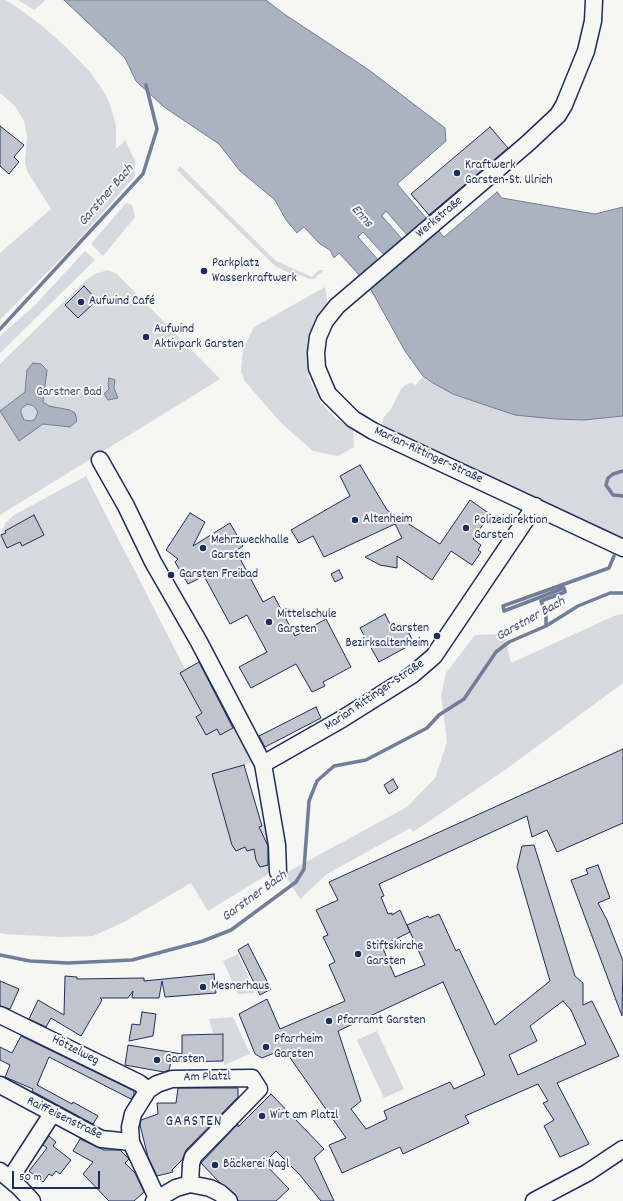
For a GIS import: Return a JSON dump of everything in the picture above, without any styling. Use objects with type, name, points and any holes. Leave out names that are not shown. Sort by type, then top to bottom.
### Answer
[{"type":"street","name":"Werkstraße","points":[[337,306],[552,122],[564,106],[581,65],[590,36],[594,0]]},
{"type":"street","name":"Marian-Rittinger-Straße","points":[[337,306],[325,321],[320,332],[316,353],[317,368],[328,394],[339,407],[353,419],[373,431],[623,548]]},
{"type":"street","points":[[100,460],[126,506],[153,562],[199,642],[263,764],[277,845],[278,872]]},
{"type":"street","name":"Marian Rittinger-Straße","points":[[263,764],[342,719],[412,674],[434,656],[535,506]]},
{"type":"street","name":"Hötzelweg","points":[[0,1016],[139,1083],[148,1090]]},
{"type":"street","name":"Am Platzl","points":[[148,1090],[157,1084],[172,1079],[191,1078],[252,1078],[260,1089],[193,1157],[191,1164],[190,1184]]},
{"type":"street","name":"Raiffeisenstraße","points":[[0,1085],[101,1139],[132,1142]]},
{"type":"street","points":[[148,1090],[133,1114],[130,1127],[132,1142],[155,1200],[176,1188],[190,1184],[210,1188],[220,1193],[229,1201]]},
{"type":"street","points":[[32,1201],[5,1175],[52,1114]]},
{"type":"street","points":[[534,1201],[587,1173],[623,1149]]},
{"type":"green space","points":[[0,0],[5,0],[11,3],[40,24],[67,48],[90,72],[106,95],[111,108],[116,125],[116,149],[125,140],[135,161],[135,176],[74,245],[0,320],[0,253],[51,209],[27,171],[25,163],[27,136],[24,121],[15,106],[0,93]]},
{"type":"green space","points":[[18,0],[44,0],[45,1],[34,10]]},
{"type":"green space","points":[[180,166],[276,261],[312,277],[319,270],[324,270],[314,279],[309,279],[300,275],[298,277],[275,266],[177,170]]},
{"type":"green space","points":[[126,203],[132,205],[135,217],[103,256],[91,244]]},
{"type":"green space","points":[[85,251],[95,260],[0,353],[0,336],[35,305]]},
{"type":"green space","name":"Garstner Bad","points":[[108,270],[117,274],[220,379],[0,515],[0,364],[87,279],[95,274]]},
{"type":"green space","points":[[325,287],[328,305],[308,352],[309,379],[321,403],[335,418],[353,429],[354,447],[338,456],[313,451],[281,423],[244,380],[241,371],[243,349],[254,327]]},
{"type":"green space","points":[[423,376],[453,394],[515,415],[611,418],[623,416],[623,542],[533,497],[416,445],[386,429],[382,423],[384,417],[391,409],[401,389],[405,385],[411,383],[416,385]]},
{"type":"green space","points":[[86,476],[185,669],[200,662],[252,762],[244,765],[262,825],[268,823],[274,863],[267,875],[208,911],[191,883],[124,922],[93,936],[61,937],[4,934],[0,933],[0,535],[6,522],[14,515]]},
{"type":"green space","points":[[623,614],[623,683],[505,770],[413,832],[410,828],[327,874],[300,899],[284,874],[407,807],[435,778],[447,742],[441,695],[446,673],[475,635],[504,634],[511,663],[614,616]]},
{"type":"green space","points":[[238,954],[255,993],[238,994],[223,961]]},
{"type":"green space","points":[[233,1017],[250,1054],[224,1065],[224,1033],[213,1033],[209,1019]]},
{"type":"green space","points":[[377,1031],[404,1089],[384,1098],[357,1040]]},
{"type":"water","name":"Enns","points":[[64,0],[266,0],[284,14],[369,70],[445,128],[446,141],[397,184],[427,219],[408,236],[386,211],[382,216],[403,240],[385,256],[363,232],[358,237],[379,261],[361,277],[339,253],[334,258],[330,250],[320,244],[304,227],[297,233],[286,220],[275,200],[240,171],[219,144],[164,107],[136,81],[125,58]]},
{"type":"water","points":[[497,192],[502,198],[595,214],[623,207],[623,416],[584,420],[515,415],[453,394],[433,383],[423,376],[405,351],[370,288],[437,229],[444,237]]},
{"type":"water","points":[[33,363],[41,364],[47,370],[43,402],[49,406],[70,410],[75,413],[77,421],[70,427],[43,424],[19,441],[0,411],[25,392],[27,370]],"holes":[[[27,404],[34,406],[38,412],[35,419],[32,421],[24,420],[21,409]]]},
{"type":"water","points":[[109,378],[115,380],[114,388],[118,398],[108,400],[104,394],[109,389]]},
{"type":"building","points":[[0,126],[24,145],[14,157],[19,162],[9,174],[0,166]]},
{"type":"building","name":"Kraftwerk Garsten-St. Ulrich","points":[[490,127],[508,148],[429,215],[411,194]]},
{"type":"building","name":"Aufwind Café","points":[[84,286],[97,300],[78,318],[65,305]]},
{"type":"building","name":"Altenheim","points":[[360,465],[387,510],[440,544],[470,500],[490,514],[473,539],[481,545],[478,550],[481,552],[472,565],[451,551],[432,580],[397,556],[397,568],[380,565],[365,557],[402,538],[395,524],[324,557],[313,536],[299,543],[291,530],[350,496],[340,476]]},
{"type":"building","name":"Mittelschule Garsten","points":[[190,513],[205,522],[193,546],[230,523],[243,546],[236,551],[263,602],[274,596],[295,636],[326,619],[351,667],[323,682],[325,686],[312,692],[296,664],[251,688],[239,667],[267,652],[247,615],[230,624],[204,576],[188,584],[175,562],[178,559],[166,550]]},
{"type":"building","points":[[34,515],[44,535],[22,546],[20,542],[7,548],[1,535],[6,533],[5,531]]},
{"type":"building","points":[[339,570],[343,578],[335,582],[331,574]]},
{"type":"building","points":[[385,614],[393,630],[404,624],[414,643],[379,662],[360,628]]},
{"type":"building","points":[[199,662],[233,728],[220,735],[217,729],[206,735],[196,717],[202,713],[180,673]]},
{"type":"building","points":[[316,707],[321,718],[265,747],[259,736]]},
{"type":"building","points":[[623,749],[623,823],[557,852],[547,830],[532,837],[527,816],[379,884],[384,896],[381,897],[388,914],[392,913],[392,915],[400,910],[410,932],[382,946],[395,977],[425,965],[407,925],[428,916],[429,918],[439,914],[456,951],[459,949],[495,1025],[550,981],[517,867],[522,846],[534,845],[575,976],[583,983],[583,1005],[592,1001],[619,1056],[557,1083],[589,1144],[560,1157],[544,1126],[554,1120],[543,1103],[548,1101],[538,1084],[465,1116],[469,1123],[403,1154],[400,1147],[342,1173],[329,1145],[346,1138],[284,1049],[262,1058],[255,1054],[239,1014],[267,999],[280,1029],[345,1001],[329,965],[335,962],[323,937],[328,935],[316,910],[338,900],[329,882]],"holes":[[[443,982],[485,1075],[454,1089],[450,1082],[384,1111],[387,1119],[366,1129],[351,1109],[361,1101],[338,1031]],[[563,1001],[571,1010],[586,1044],[518,1075],[509,1055],[537,1041],[530,1026]]]},
{"type":"building","points":[[244,765],[262,826],[259,827],[268,846],[268,865],[260,867],[256,860],[254,849],[247,851],[245,847],[236,851],[232,845],[212,774]]},
{"type":"building","points":[[393,779],[398,788],[389,794],[384,785]]},
{"type":"building","points":[[598,865],[610,898],[598,903],[607,920],[623,961],[622,1016],[571,880],[588,874],[586,869]]},
{"type":"building","points":[[248,944],[271,989],[260,995],[238,950]]},
{"type":"building","points":[[214,974],[216,993],[165,997],[162,981],[159,998],[132,998],[133,991],[128,998],[100,998],[102,1000],[81,1036],[51,1018],[46,1027],[29,1019],[38,1000],[64,1015],[65,976],[77,977],[77,979],[144,978],[144,981]]},
{"type":"building","points":[[0,981],[19,989],[10,1009],[0,1006]]},
{"type":"building","points":[[142,1012],[156,1014],[153,1036],[129,1041],[132,1024],[140,1025]]},
{"type":"building","points":[[223,1034],[223,1061],[171,1062],[169,1070],[164,1072],[125,1065],[128,1045],[182,1054],[182,1035]]},
{"type":"building","points":[[21,1036],[134,1091],[134,1095],[131,1099],[49,1057],[37,1085],[98,1116],[93,1124],[32,1091],[33,1089],[5,1077],[10,1065],[0,1060],[0,1047],[12,1053]]},
{"type":"building","points":[[178,1088],[238,1088],[238,1097],[186,1150],[182,1160],[172,1170],[173,1172],[157,1176],[148,1157],[140,1125],[141,1120],[158,1114],[157,1103],[176,1103]]},
{"type":"building","points":[[271,1094],[324,1149],[314,1158],[334,1201],[321,1201],[299,1174],[276,1151],[264,1163],[289,1189],[276,1201],[238,1201],[235,1194],[219,1182],[201,1163],[238,1124],[238,1127]]},
{"type":"building","points":[[49,1136],[56,1142],[53,1146],[71,1160],[60,1174],[56,1171],[52,1176],[49,1174],[43,1182],[29,1171],[47,1148],[43,1145]]},
{"type":"building","points":[[80,1139],[104,1150],[120,1150],[129,1159],[125,1163],[135,1173],[144,1192],[134,1201],[109,1201],[83,1174],[93,1162],[73,1151]]},
{"type":"waterway","name":"Garstner Bach","points":[[0,329],[143,174],[157,129],[146,85]]},
{"type":"waterway","points":[[623,471],[613,474],[608,478],[606,485],[613,495],[623,496]]},
{"type":"waterway","points":[[546,626],[546,614],[541,601],[565,592],[564,588],[504,611],[503,606],[609,568],[614,556]]},
{"type":"waterway","name":"Garstner Bach","points":[[0,955],[30,961],[68,963],[132,960],[203,941],[231,930],[296,882],[304,869],[309,801],[317,781],[334,766],[366,760],[427,728],[439,715],[464,699],[496,652],[509,642],[546,626],[578,606],[610,593],[623,593]]},
{"type":"place","name":"Kraftwerk Garsten-St. Ulrich","points":[[457,173]]},
{"type":"place","name":"Parkplatz Wasserkraftwerk","points":[[204,271]]},
{"type":"place","name":"Aufwind Café","points":[[81,302]]},
{"type":"place","name":"Aufwind Aktivpark Garsten","points":[[146,337]]},
{"type":"place","name":"Altenheim","points":[[355,520]]},
{"type":"place","name":"Polizeidirektion Garsten","points":[[466,528]]},
{"type":"place","name":"Mehrzweckhalle Garsten","points":[[203,548]]},
{"type":"place","name":"Garsten Freibad","points":[[171,575]]},
{"type":"place","name":"Mittelschule Garsten","points":[[269,622]]},
{"type":"place","name":"Garsten Bezirksaltenheim","points":[[437,636]]},
{"type":"place","name":"Stiftskirche Garsten","points":[[358,954]]},
{"type":"place","name":"Mesnerhaus","points":[[203,987]]},
{"type":"place","name":"Pfarramt Garsten","points":[[329,1021]]},
{"type":"place","name":"Pfarrheim Garsten","points":[[266,1047]]},
{"type":"place","name":"Garsten","points":[[157,1060]]},
{"type":"place","name":"Wirt am Platzl","points":[[262,1116]]},
{"type":"place","name":"Bäckerei Nagl","points":[[215,1165]]},
{"type":"district","name":"GARSTEN","points":[[194,1123]]}]
